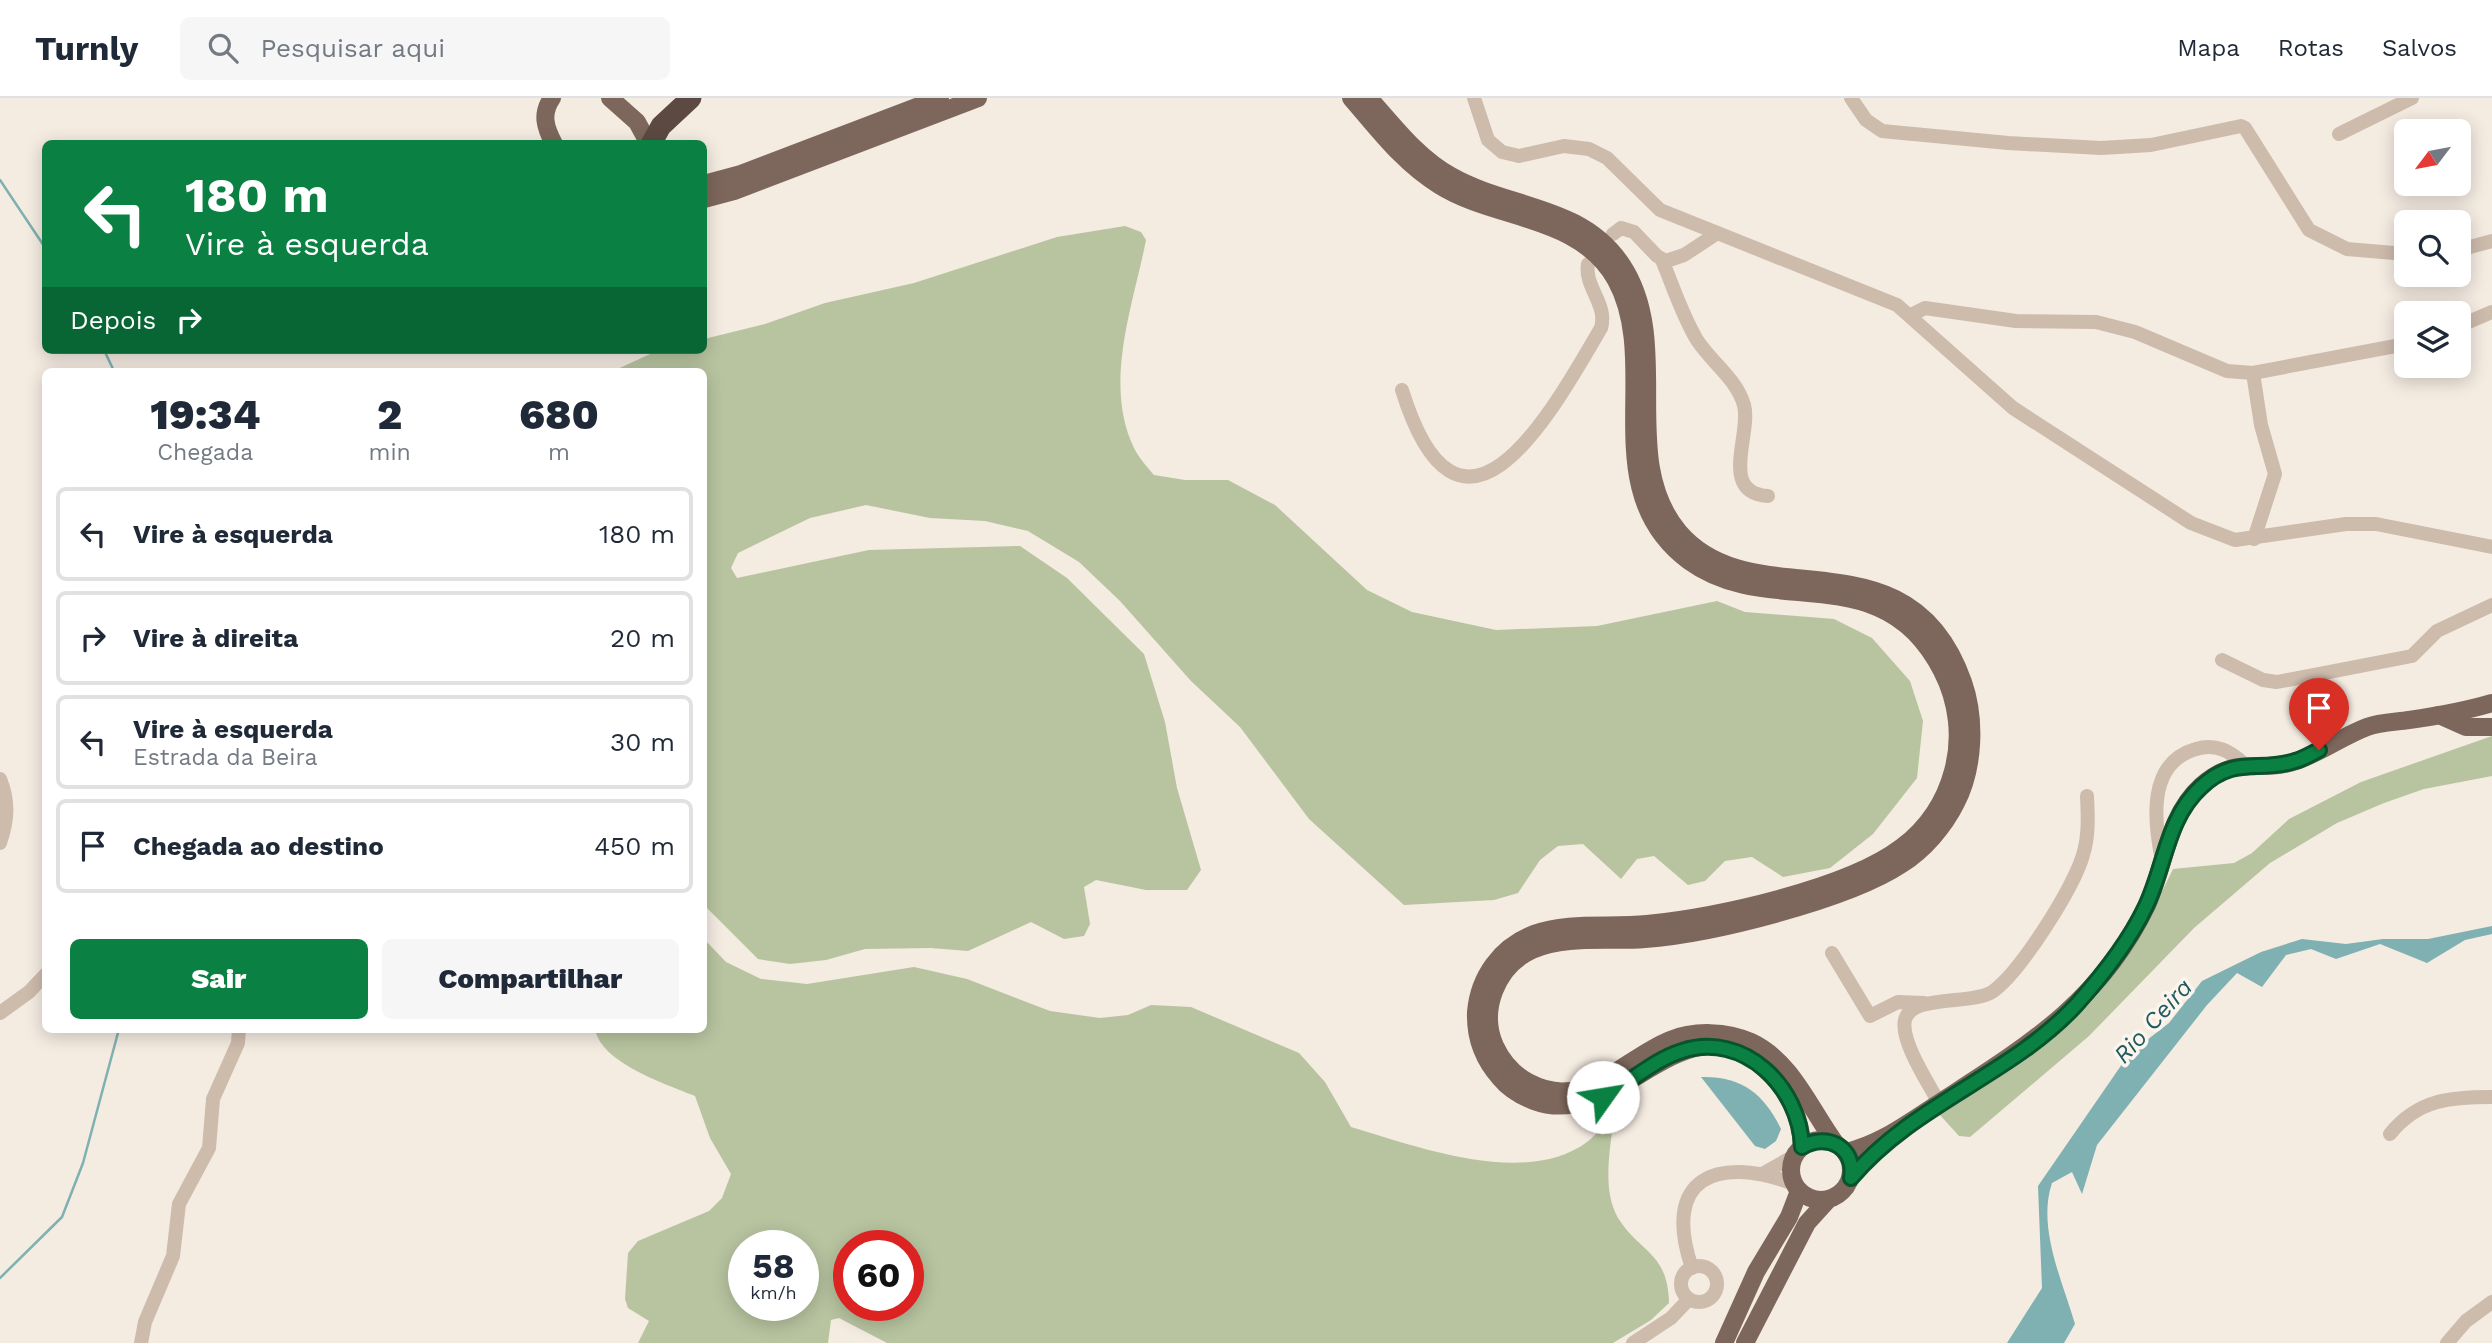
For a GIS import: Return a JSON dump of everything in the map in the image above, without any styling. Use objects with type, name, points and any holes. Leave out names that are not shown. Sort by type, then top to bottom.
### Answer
[{"type":"highway","points":[[647,138],[691,98]]},
{"type":"main road","points":[[610,98],[647,138]]},
{"type":"main road","points":[[707,183],[741,174],[940,98]]},
{"type":"main road","points":[[707,198],[734,191],[978,98]]},
{"type":"main road","points":[[1350,98],[1395,149],[1431,180],[1473,202],[1560,230],[1593,252],[1613,275],[1626,305],[1630,323],[1639,485],[1654,521],[1679,552],[1702,569],[1739,584],[1836,594],[1880,608],[1922,640],[1944,675],[1956,719],[1957,749],[1952,775],[1935,812],[1918,834],[1899,849],[1873,864],[1839,878],[1732,909],[1649,924],[1539,932],[1518,941],[1501,955],[1488,973],[1479,993],[1476,1031],[1484,1056],[1510,1088],[1531,1100],[1567,1106],[1593,1102],[1673,1054],[1696,1048],[1728,1049],[1754,1060],[1776,1081],[1798,1116],[1798,1152],[1791,1166],[1796,1187],[1784,1226],[1756,1272],[1724,1343]]},
{"type":"main road","points":[[1369,98],[1420,153],[1445,173],[1466,184],[1570,219],[1597,236],[1618,257],[1637,291],[1644,320],[1649,448],[1654,482],[1671,521],[1688,542],[1710,558],[1733,568],[1844,581],[1880,592],[1907,608],[1930,628],[1960,674],[1970,708],[1971,728],[1964,784],[1949,817],[1937,832],[1900,866],[1866,883],[1820,899],[1716,927],[1644,939],[1567,942],[1539,947],[1511,965],[1491,997],[1489,1024],[1496,1047],[1510,1068],[1538,1087],[1558,1092],[1583,1090],[1670,1040],[1691,1035],[1725,1035],[1747,1040],[1775,1059],[1794,1080],[1851,1165],[1851,1178]]},
{"type":"main road","points":[[545,103],[547,130],[552,140]]},
{"type":"main road","points":[[1798,1152],[1819,1140],[1841,1148],[1868,1145],[1901,1128],[2048,1031],[2100,978],[2133,930],[2148,903],[2178,816],[2188,800],[2216,775],[2245,764],[2294,762],[2369,726],[2484,705]]},
{"type":"main road","points":[[2466,727],[2484,705]]},
{"type":"main road","points":[[2440,715],[2466,727],[2492,727]]},
{"type":"main road","points":[[1745,1343],[1812,1216],[1827,1201],[1842,1193],[1851,1178],[1901,1128]]},
{"type":"main road","points":[[1796,1187],[1807,1198],[1827,1201]]},
{"type":"street","points":[[1851,98],[1866,120],[1882,131],[2008,143],[2101,148],[2151,145],[2241,126],[2245,128],[2309,230],[2347,248],[2394,253]]},
{"type":"street","points":[[2339,134],[2412,98]]},
{"type":"street","points":[[1476,100],[1488,140],[1502,152],[1519,156],[1564,146],[1589,149],[1617,166],[1660,210],[1876,295],[1911,315],[2012,408],[2191,523],[2235,540],[2356,524],[2376,524],[2492,547]]},
{"type":"street","points":[[1613,234],[1621,228],[1630,229],[1662,260],[1696,338],[1732,382],[1744,404],[1745,426],[1738,461],[1744,481],[1754,494],[1768,496]]},
{"type":"street","points":[[1662,260],[1680,257],[1716,234]]},
{"type":"street","points":[[2471,247],[2492,241]]},
{"type":"street","points":[[1402,390],[1424,446],[1439,464],[1460,474],[1471,474],[1488,471],[1509,461],[1527,444],[1552,412],[1601,328],[1602,314],[1588,277],[1588,264]]},
{"type":"street","points":[[1911,315],[1925,307],[2016,321],[2096,322],[2135,332],[2227,371],[2253,373],[2394,346]]},
{"type":"street","points":[[2471,321],[2492,312]]},
{"type":"street","points":[[2253,373],[2261,425],[2275,474],[2256,539]]},
{"type":"street","points":[[2222,660],[2270,682],[2412,656],[2437,631],[2492,605]]},
{"type":"street","points":[[2161,861],[2157,811],[2160,780],[2168,766],[2182,753],[2202,747],[2220,747],[2245,764]]},
{"type":"street","points":[[0,779],[7,795],[6,824],[0,843]]},
{"type":"street","points":[[1832,953],[1870,1016],[1898,1002],[1926,1003],[1980,998],[1996,989],[2018,968],[2083,855],[2088,830],[2087,796]]},
{"type":"street","points":[[0,1013],[29,992],[42,978]]},
{"type":"street","points":[[1926,1003],[1909,1012],[1905,1028],[1915,1057],[1939,1103]]},
{"type":"street","points":[[141,1343],[145,1322],[173,1256],[179,1204],[209,1148],[213,1099],[239,1042],[239,1033]]},
{"type":"street","points":[[2390,1134],[2400,1121],[2427,1103],[2456,1097],[2492,1097]]},
{"type":"street","points":[[1764,1173],[1798,1152]]},
{"type":"street","points":[[1692,1268],[1681,1220],[1688,1193],[1700,1182],[1716,1176],[1764,1173],[1796,1187]]},
{"type":"street","points":[[1701,1266],[1710,1270],[1716,1284],[1713,1294],[1705,1301],[1689,1299],[1681,1283],[1685,1272],[1701,1266]]},
{"type":"street","points":[[1633,1343],[1671,1318],[1689,1299]]},
{"type":"street","points":[[2447,1343],[2466,1321],[2492,1302]]},
{"type":"green space","points":[[1125,226],[1141,232],[1146,240],[1128,318],[1121,371],[1121,398],[1125,423],[1134,448],[1154,475],[1185,480],[1228,480],[1275,505],[1367,590],[1412,612],[1496,630],[1597,626],[1717,601],[1745,612],[1834,619],[1872,638],[1910,681],[1923,721],[1917,778],[1873,834],[1830,868],[1783,877],[1752,857],[1725,861],[1705,881],[1688,885],[1654,856],[1637,859],[1621,879],[1583,844],[1558,846],[1540,860],[1518,893],[1494,900],[1404,905],[1309,819],[1240,727],[1191,681],[1120,601],[1079,562],[1028,531],[985,521],[930,518],[866,505],[810,518],[738,553],[731,568],[737,578],[869,550],[1020,546],[1067,578],[1144,654],[1165,722],[1177,788],[1201,870],[1187,890],[1146,890],[1096,880],[1084,887],[1090,924],[1084,936],[1064,939],[1031,922],[968,951],[931,948],[865,949],[826,960],[790,964],[758,959],[707,908],[707,368],[620,368],[650,354],[707,354],[707,338],[765,324],[825,303],[914,283],[1057,237]]},
{"type":"green space","points":[[2492,736],[2492,776],[2424,789],[2384,803],[2337,823],[2270,863],[2194,928],[2089,1036],[1970,1137],[1959,1136],[1939,1114],[2027,1057],[2076,1017],[2106,984],[2131,948],[2173,869],[2234,863],[2252,853],[2289,819],[2361,782]]},
{"type":"green space","points":[[707,942],[726,962],[761,979],[807,984],[914,967],[967,979],[1050,1011],[1100,1018],[1128,1015],[1151,1005],[1191,1007],[1299,1053],[1325,1082],[1351,1127],[1438,1152],[1470,1159],[1533,1162],[1562,1155],[1587,1142],[1614,1115],[1608,1167],[1613,1207],[1626,1230],[1651,1254],[1664,1273],[1669,1303],[1651,1320],[1613,1343],[887,1343],[845,1321],[924,1321],[924,1230],[833,1230],[833,1320],[828,1343],[638,1343],[649,1321],[628,1308],[625,1299],[628,1253],[638,1241],[709,1211],[722,1198],[731,1174],[710,1138],[695,1096],[636,1071],[609,1052],[597,1033],[707,1033]]},
{"type":"water","name":"Rio Ceira","points":[[2492,926],[2492,934],[2465,940],[2427,963],[2380,944],[2336,959],[2311,949],[2286,955],[2262,987],[2237,973],[2207,1005],[2097,1145],[2082,1194],[2072,1172],[2052,1183],[2047,1217],[2049,1235],[2075,1324],[2064,1343],[2007,1343],[2042,1288],[2038,1186],[2129,1054],[2169,1023],[2202,981],[2261,952],[2302,939],[2346,944],[2383,939],[2428,939]]},
{"type":"water","points":[[1701,1077],[1740,1084],[1759,1097],[1781,1129],[1776,1141],[1765,1149],[1755,1146]]},
{"type":"waterway","points":[[0,180],[42,243]]},
{"type":"waterway","points":[[106,354],[113,368]]},
{"type":"waterway","points":[[0,1278],[62,1217],[83,1163],[118,1033]]},
{"type":"route","points":[[1603,1097],[1673,1054],[1707,1047],[1736,1051],[1761,1066],[1787,1095],[1798,1116],[1802,1147],[1819,1140],[1828,1140],[1841,1147],[1849,1158],[1851,1178],[1901,1128],[2048,1031],[2100,978],[2148,903],[2178,816],[2200,787],[2231,767],[2294,762],[2319,750]]}]
